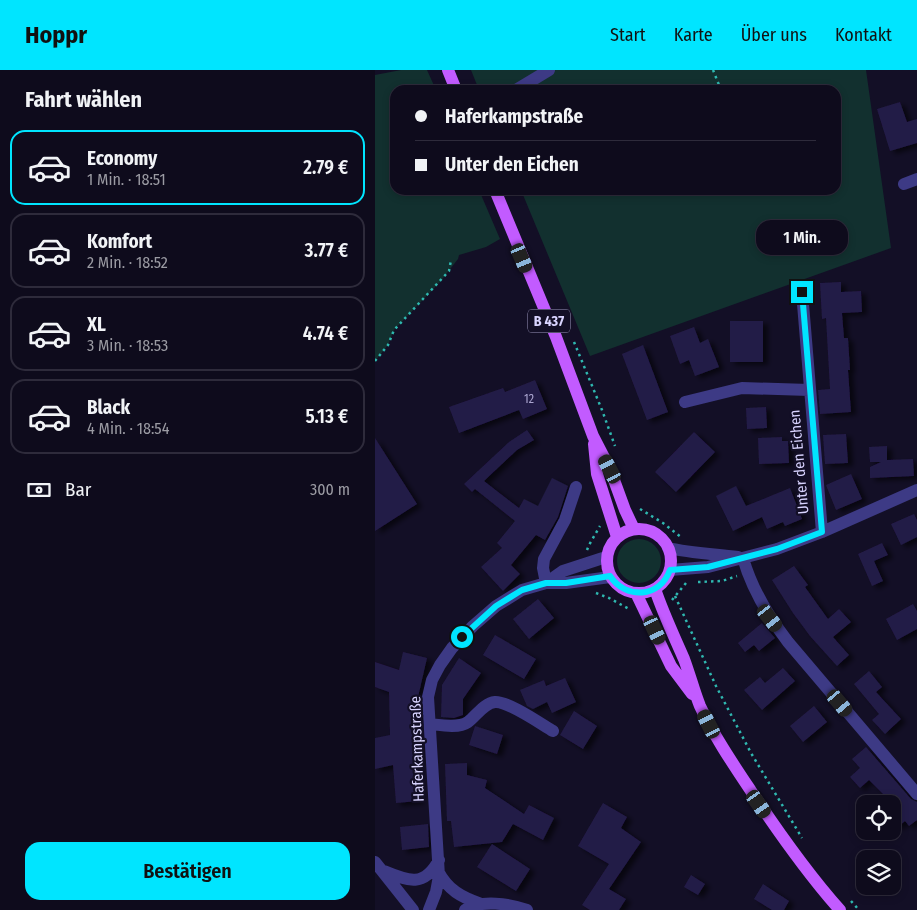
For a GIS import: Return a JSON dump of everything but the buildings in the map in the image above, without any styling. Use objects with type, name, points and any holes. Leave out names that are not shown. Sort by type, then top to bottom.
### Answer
[{"type":"main road","points":[[448,71],[454,85]]},
{"type":"main road","name":"B 437","points":[[497,195],[556,337],[593,436],[610,469],[634,529]]},
{"type":"main road","name":"B 437","points":[[593,436],[597,474],[617,537]]},
{"type":"main road","points":[[634,529],[652,531],[661,538],[668,548],[671,561],[666,579],[655,589],[636,594],[622,588],[610,576],[606,564],[606,557],[610,546],[617,537],[634,529]]},
{"type":"main road","points":[[655,589],[685,662],[700,705],[712,728],[778,831],[805,868],[840,910]]},
{"type":"main road","points":[[636,594],[671,666],[700,705]]},
{"type":"street","points":[[524,85],[549,70]]},
{"type":"street","points":[[904,184],[917,179]]},
{"type":"street","name":"Unter den Eichen","points":[[802,292],[822,532]]},
{"type":"street","name":"Unter den Eichen","points":[[685,402],[742,388],[809,390]]},
{"type":"street","points":[[546,583],[543,568],[544,559],[565,520],[575,487]]},
{"type":"street","points":[[670,570],[708,567],[777,549],[822,532],[917,490]]},
{"type":"street","points":[[668,548],[743,558]]},
{"type":"street","name":"Haferkampstraße","points":[[546,583],[563,571],[606,557]]},
{"type":"street","points":[[743,558],[753,590],[770,618],[788,642],[917,794]]},
{"type":"street","name":"Haferkampstraße","points":[[429,910],[436,892],[438,865],[428,697],[432,680],[440,665],[452,648],[473,626],[496,606],[522,590],[546,583],[566,583],[610,576]]},
{"type":"street","points":[[430,724],[459,725],[467,723],[487,705],[495,702],[505,704],[553,731]]},
{"type":"street","points":[[379,866],[408,880],[419,880],[426,878],[438,865],[444,881],[456,894],[481,904]]},
{"type":"street","points":[[379,866],[413,910]]},
{"type":"street","points":[[465,910],[470,906],[481,904],[501,905],[527,910]]},
{"type":"path","points":[[713,70],[719,85]]},
{"type":"path","points":[[375,361],[389,345],[394,330],[449,271],[451,260]]},
{"type":"path","points":[[675,596],[725,703],[751,753],[804,841]]},
{"type":"path","points":[[848,898],[859,910]]},
{"type":"green space","points":[[401,70],[427,70],[434,85],[390,85],[390,195],[481,195],[500,239],[486,247],[459,255],[440,282],[394,330],[388,345],[376,360],[375,358],[375,75]]},
{"type":"green space","points":[[471,70],[866,70],[891,248],[590,356],[523,195],[841,195],[841,85],[477,85]]},
{"type":"green space","points":[[643,539],[655,545],[660,552],[660,570],[655,577],[648,582],[635,583],[627,580],[620,573],[617,557],[620,549],[627,542]]},
{"type":"route","points":[[462,637],[496,606],[522,590],[546,583],[566,583],[610,576],[617,585],[627,591],[636,594],[647,592],[659,586],[666,579],[670,570],[708,567],[777,549],[822,532],[802,292]]}]
